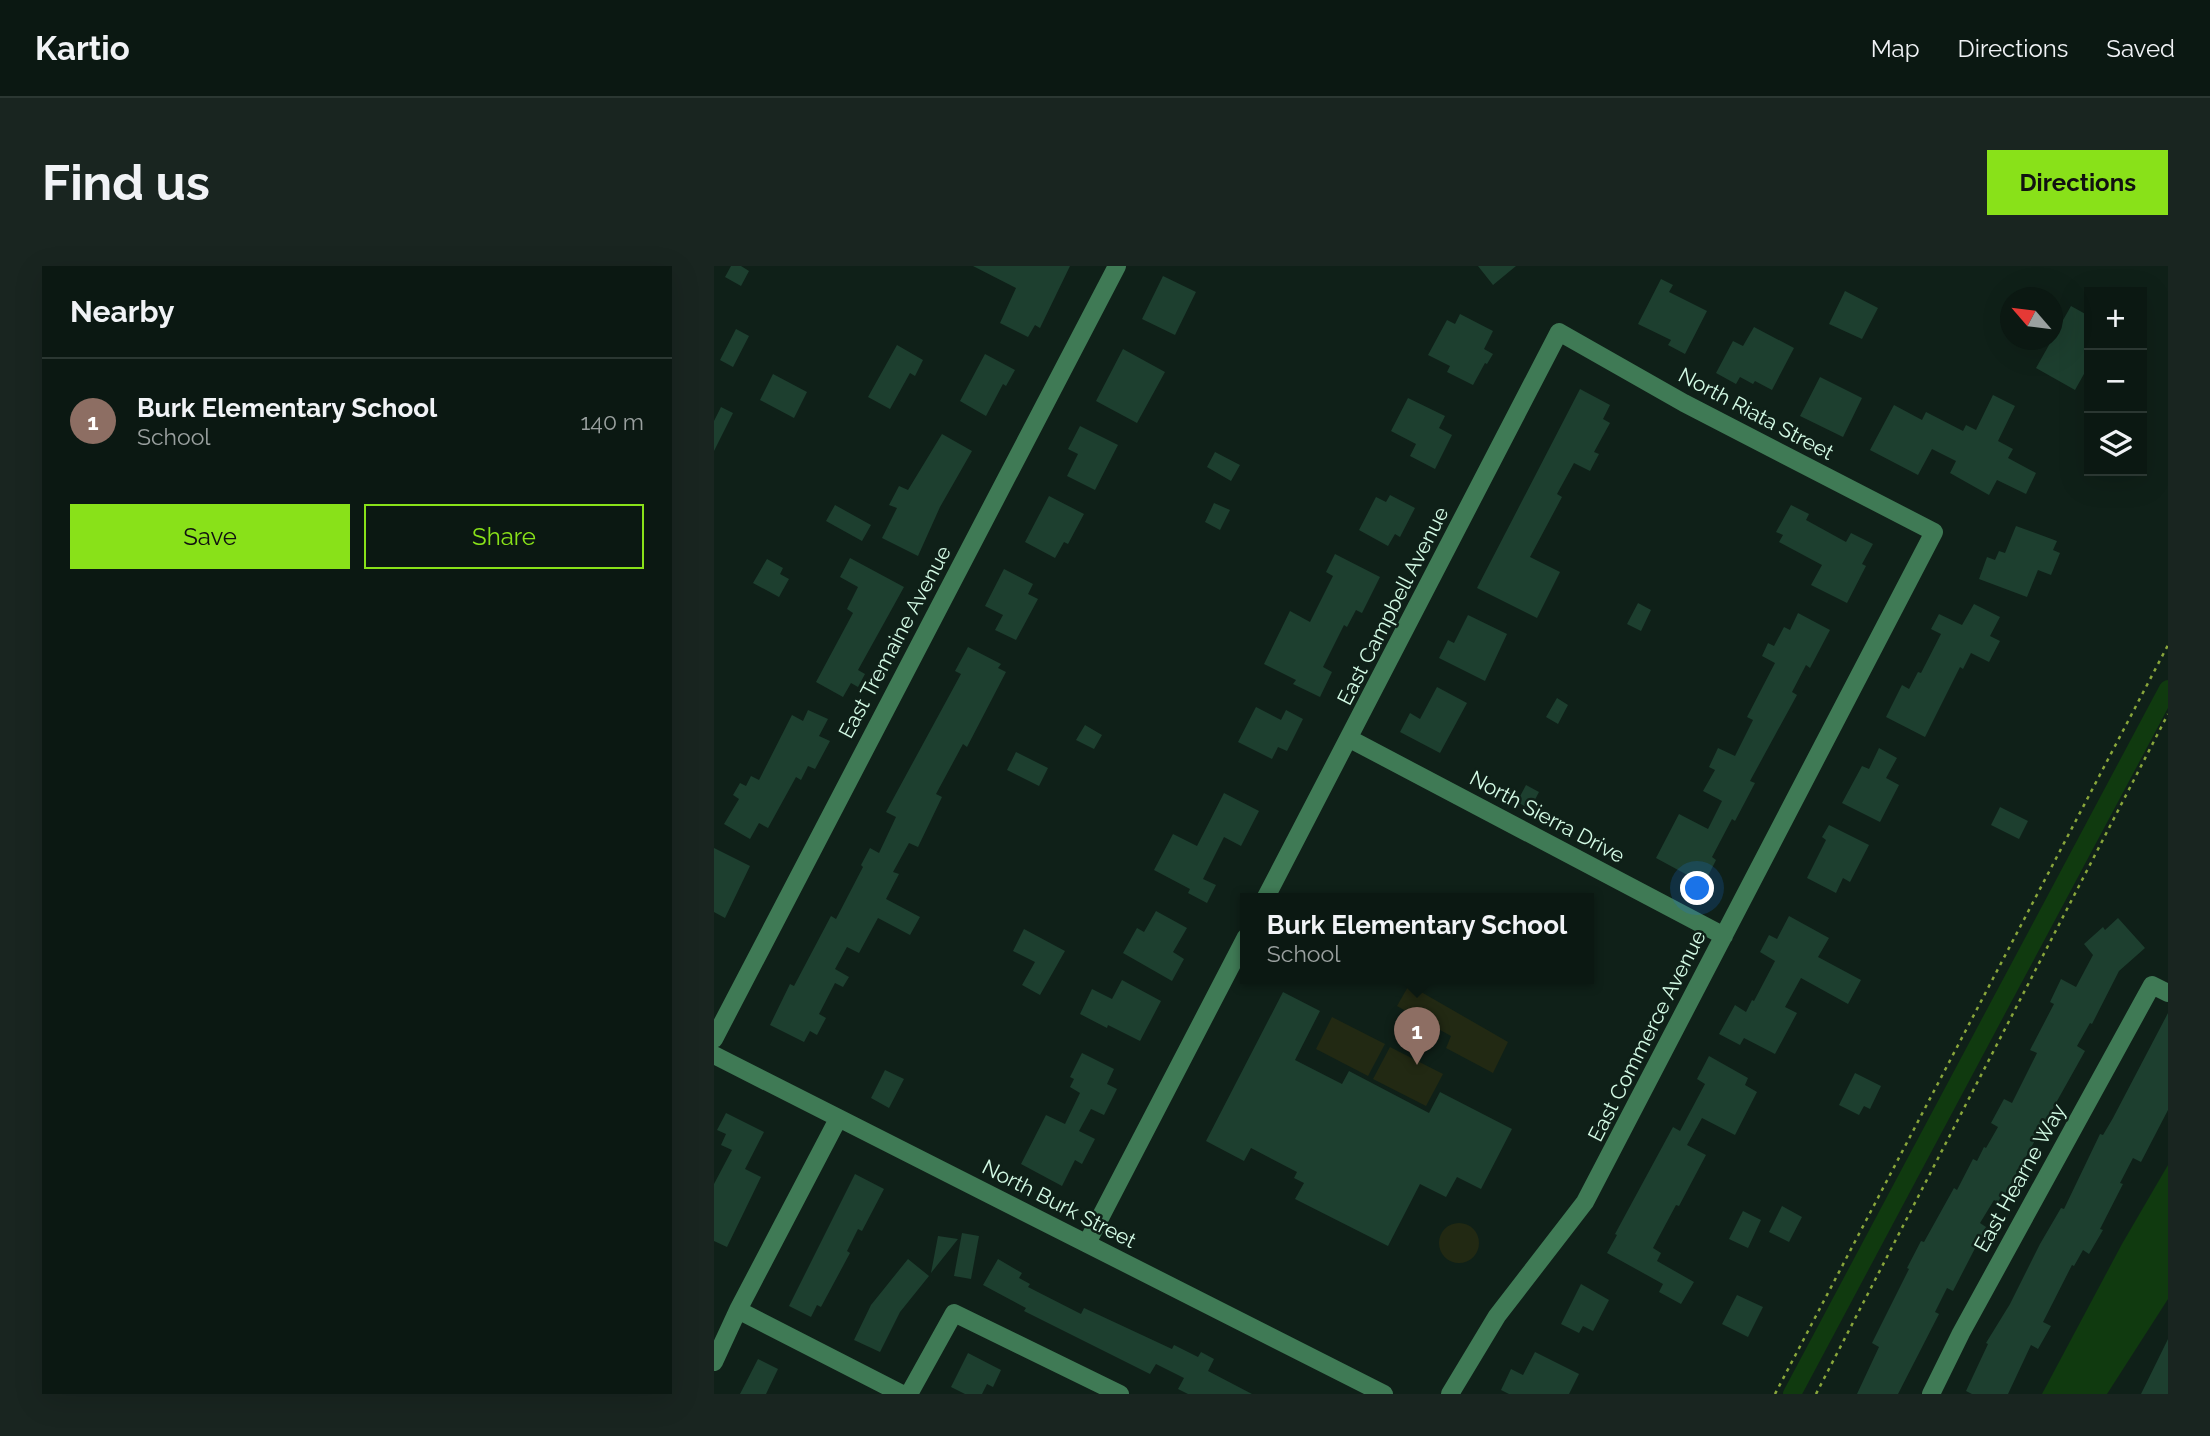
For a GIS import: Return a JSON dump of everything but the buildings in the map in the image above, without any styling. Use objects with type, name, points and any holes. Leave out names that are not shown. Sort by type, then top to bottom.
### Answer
[{"type":"street","name":"East Tremaine Avenue","points":[[714,1039],[1117,266]]},
{"type":"street","name":"North Riata Street","points":[[1559,332],[1684,403],[1934,532]]},
{"type":"street","name":"East Campbell Avenue","points":[[1268,893],[1559,332]]},
{"type":"street","name":"East Commerce Avenue","points":[[1450,1394],[1497,1316],[1585,1202],[1934,532]]},
{"type":"street","name":"North Sierra Drive","points":[[1350,739],[1724,936]]},
{"type":"street","points":[[1087,1243],[1240,947]]},
{"type":"street","name":"East Hearne Way","points":[[1931,1394],[1961,1333],[2160,989]]},
{"type":"street","name":"North Burk Street","points":[[714,1055],[1384,1394]]},
{"type":"street","points":[[714,1362],[738,1310],[838,1118]]},
{"type":"street","points":[[738,1310],[902,1394]]},
{"type":"street","points":[[909,1394],[954,1313],[1120,1394]]},
{"type":"path","points":[[1775,1394],[2168,645]]},
{"type":"path","points":[[1816,1394],[2168,714]]},
{"type":"shaded area","points":[[1409,985],[1508,1042],[1493,1073],[1446,1048],[1451,1036],[1397,1006]]},
{"type":"shaded area","points":[[1332,1017],[1385,1044],[1368,1076],[1316,1049]]},
{"type":"shaded area","points":[[1390,1047],[1443,1074],[1426,1106],[1373,1079]]},
{"type":"shaded area","points":[[2168,1165],[2168,1299],[2107,1394],[2042,1394],[2122,1244]]},
{"type":"shaded area","points":[[1459,1223],[1467,1224],[1473,1229],[1478,1235],[1478,1251],[1473,1257],[1467,1262],[1459,1263],[1451,1262],[1445,1257],[1440,1251],[1439,1243],[1440,1235],[1445,1229],[1451,1224]]},
{"type":"waterway","points":[[1792,1394],[2168,689]]},
{"type":"place","name":"Burk Elementary School","points":[[1417,1065]]}]
